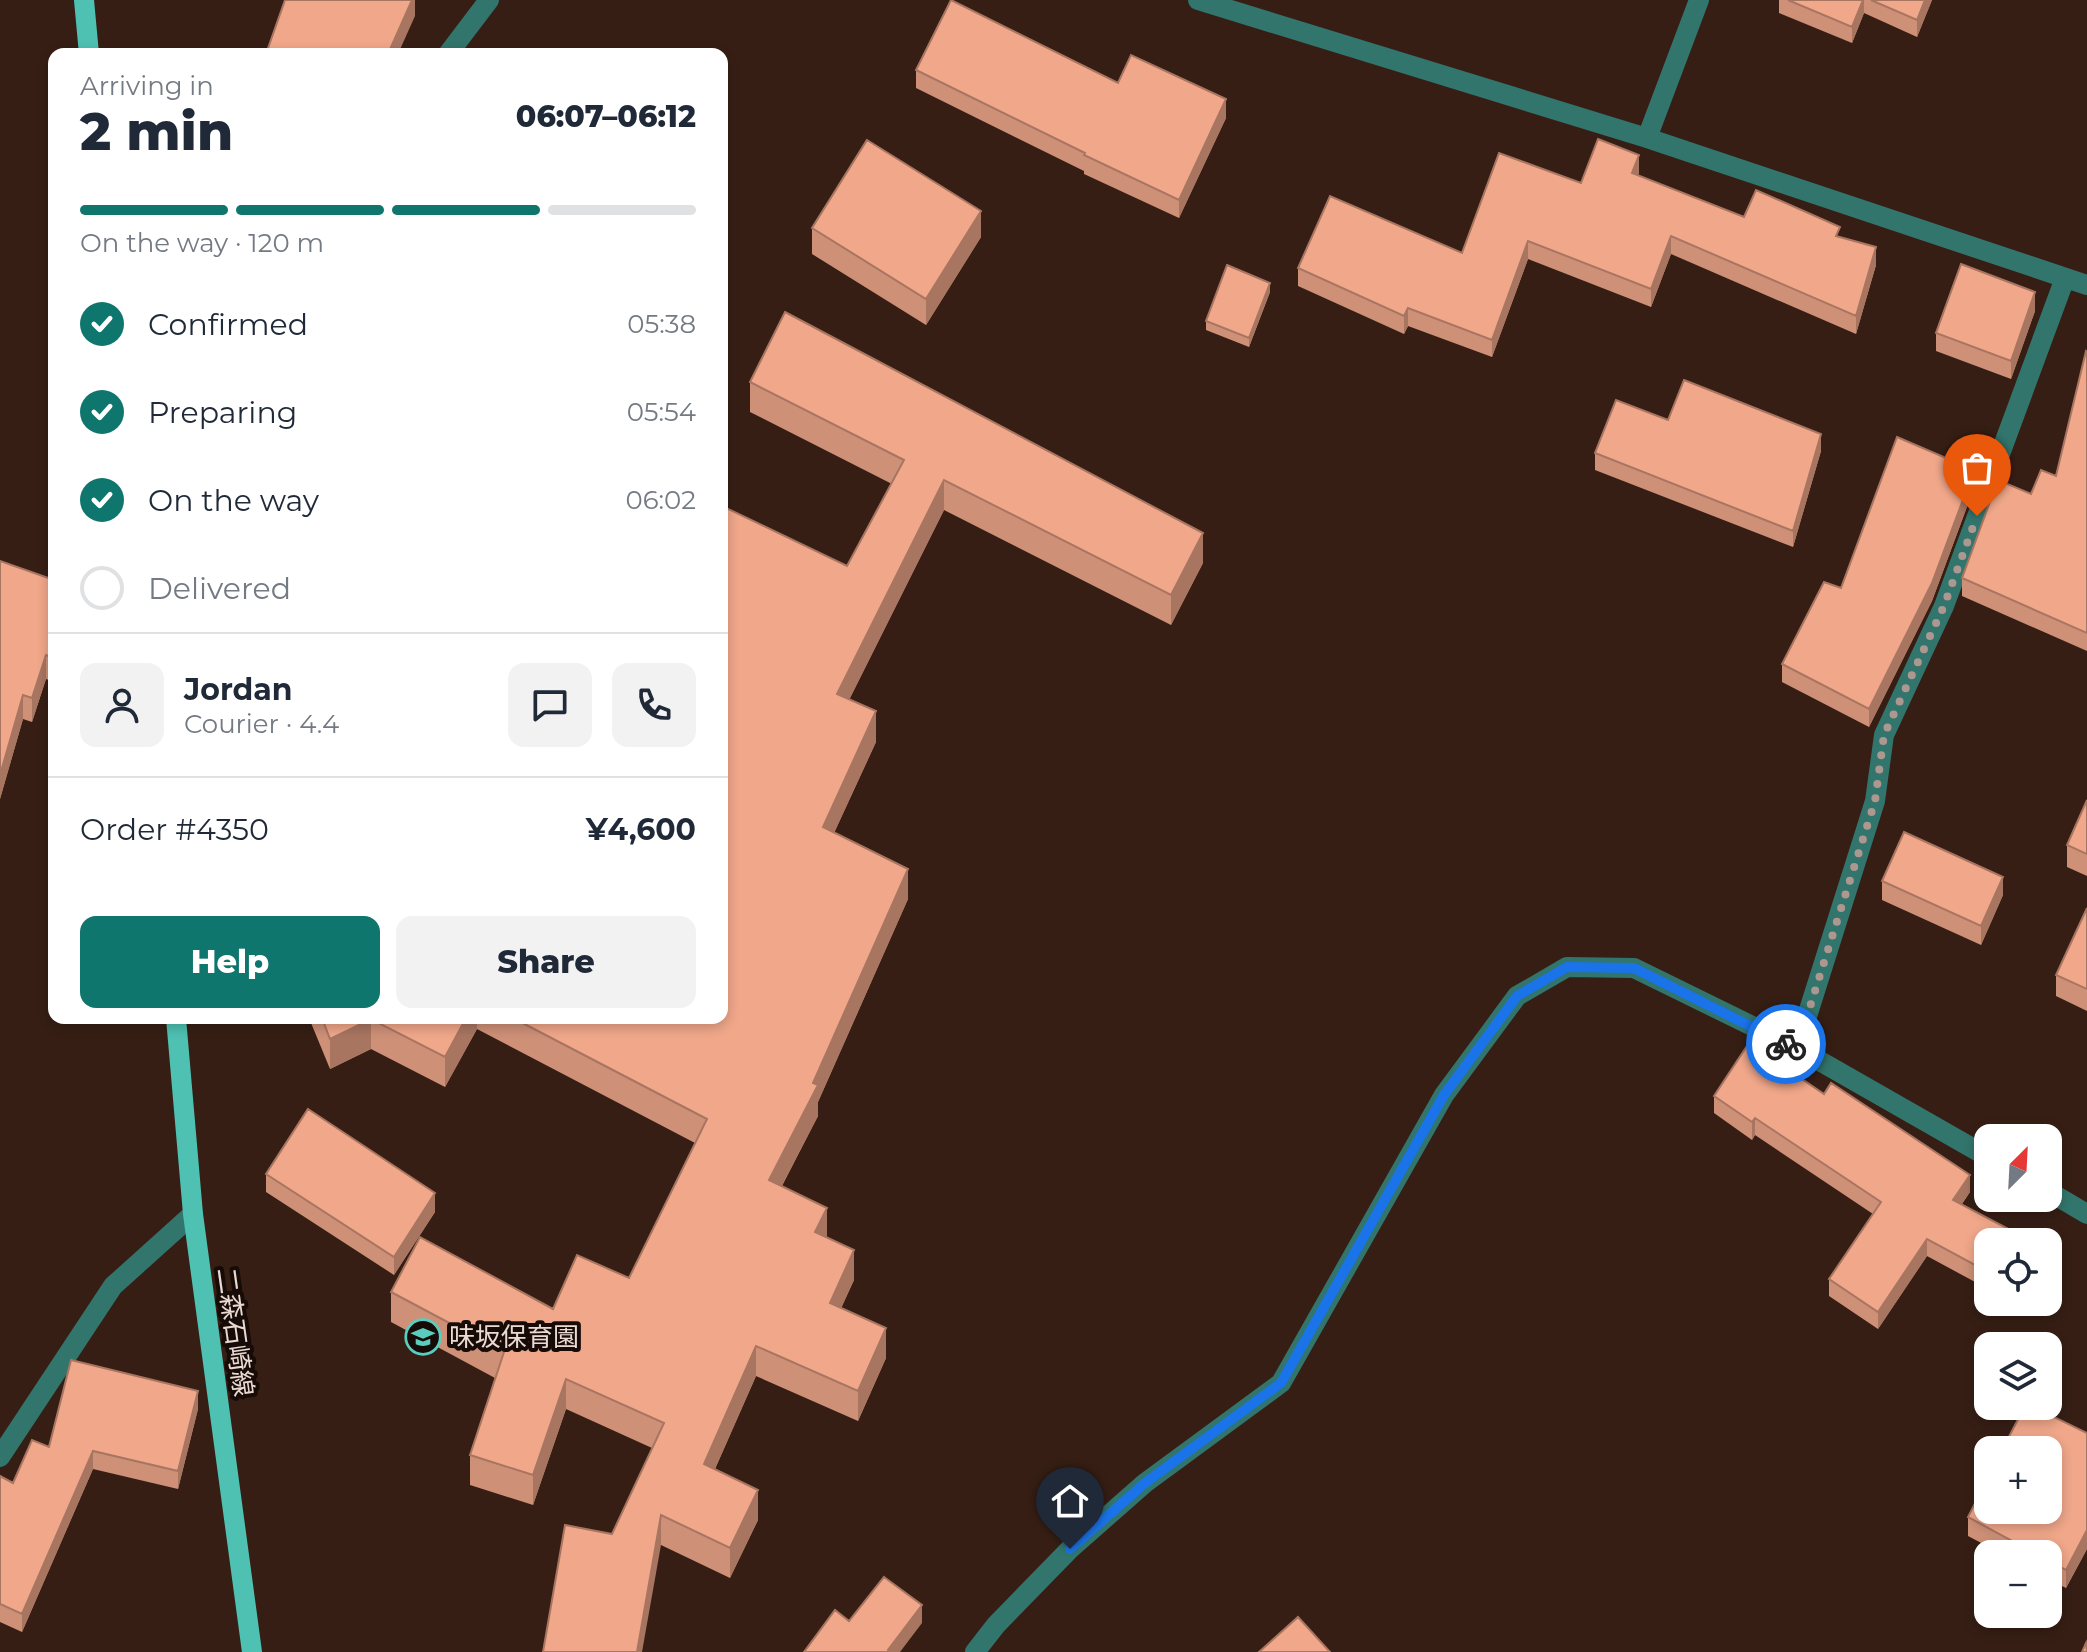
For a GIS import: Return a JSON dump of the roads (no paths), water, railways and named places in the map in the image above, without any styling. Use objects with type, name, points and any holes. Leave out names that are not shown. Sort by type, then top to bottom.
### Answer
[{"type":"main road","points":[[84,0],[88,48]]},
{"type":"main road","name":"二森石崎線","points":[[177,1024],[193,1214],[252,1652]]},
{"type":"street","points":[[453,48],[489,0]]},
{"type":"street","points":[[1198,0],[1647,138],[2087,285]]},
{"type":"street","points":[[1647,138],[1699,0]]},
{"type":"street","points":[[1797,1048],[1875,801],[1884,735],[1944,606],[2065,278]]},
{"type":"street","points":[[975,1652],[996,1625],[1070,1549],[1145,1483],[1281,1383],[1444,1095],[1517,996],[1567,967],[1634,968],[1797,1048],[1974,1149]]},
{"type":"street","points":[[2062,1199],[2087,1214]]},
{"type":"street","points":[[0,1457],[113,1286],[193,1214]]},
{"type":"place","name":"味坂保育園","points":[[423,1337]]}]
